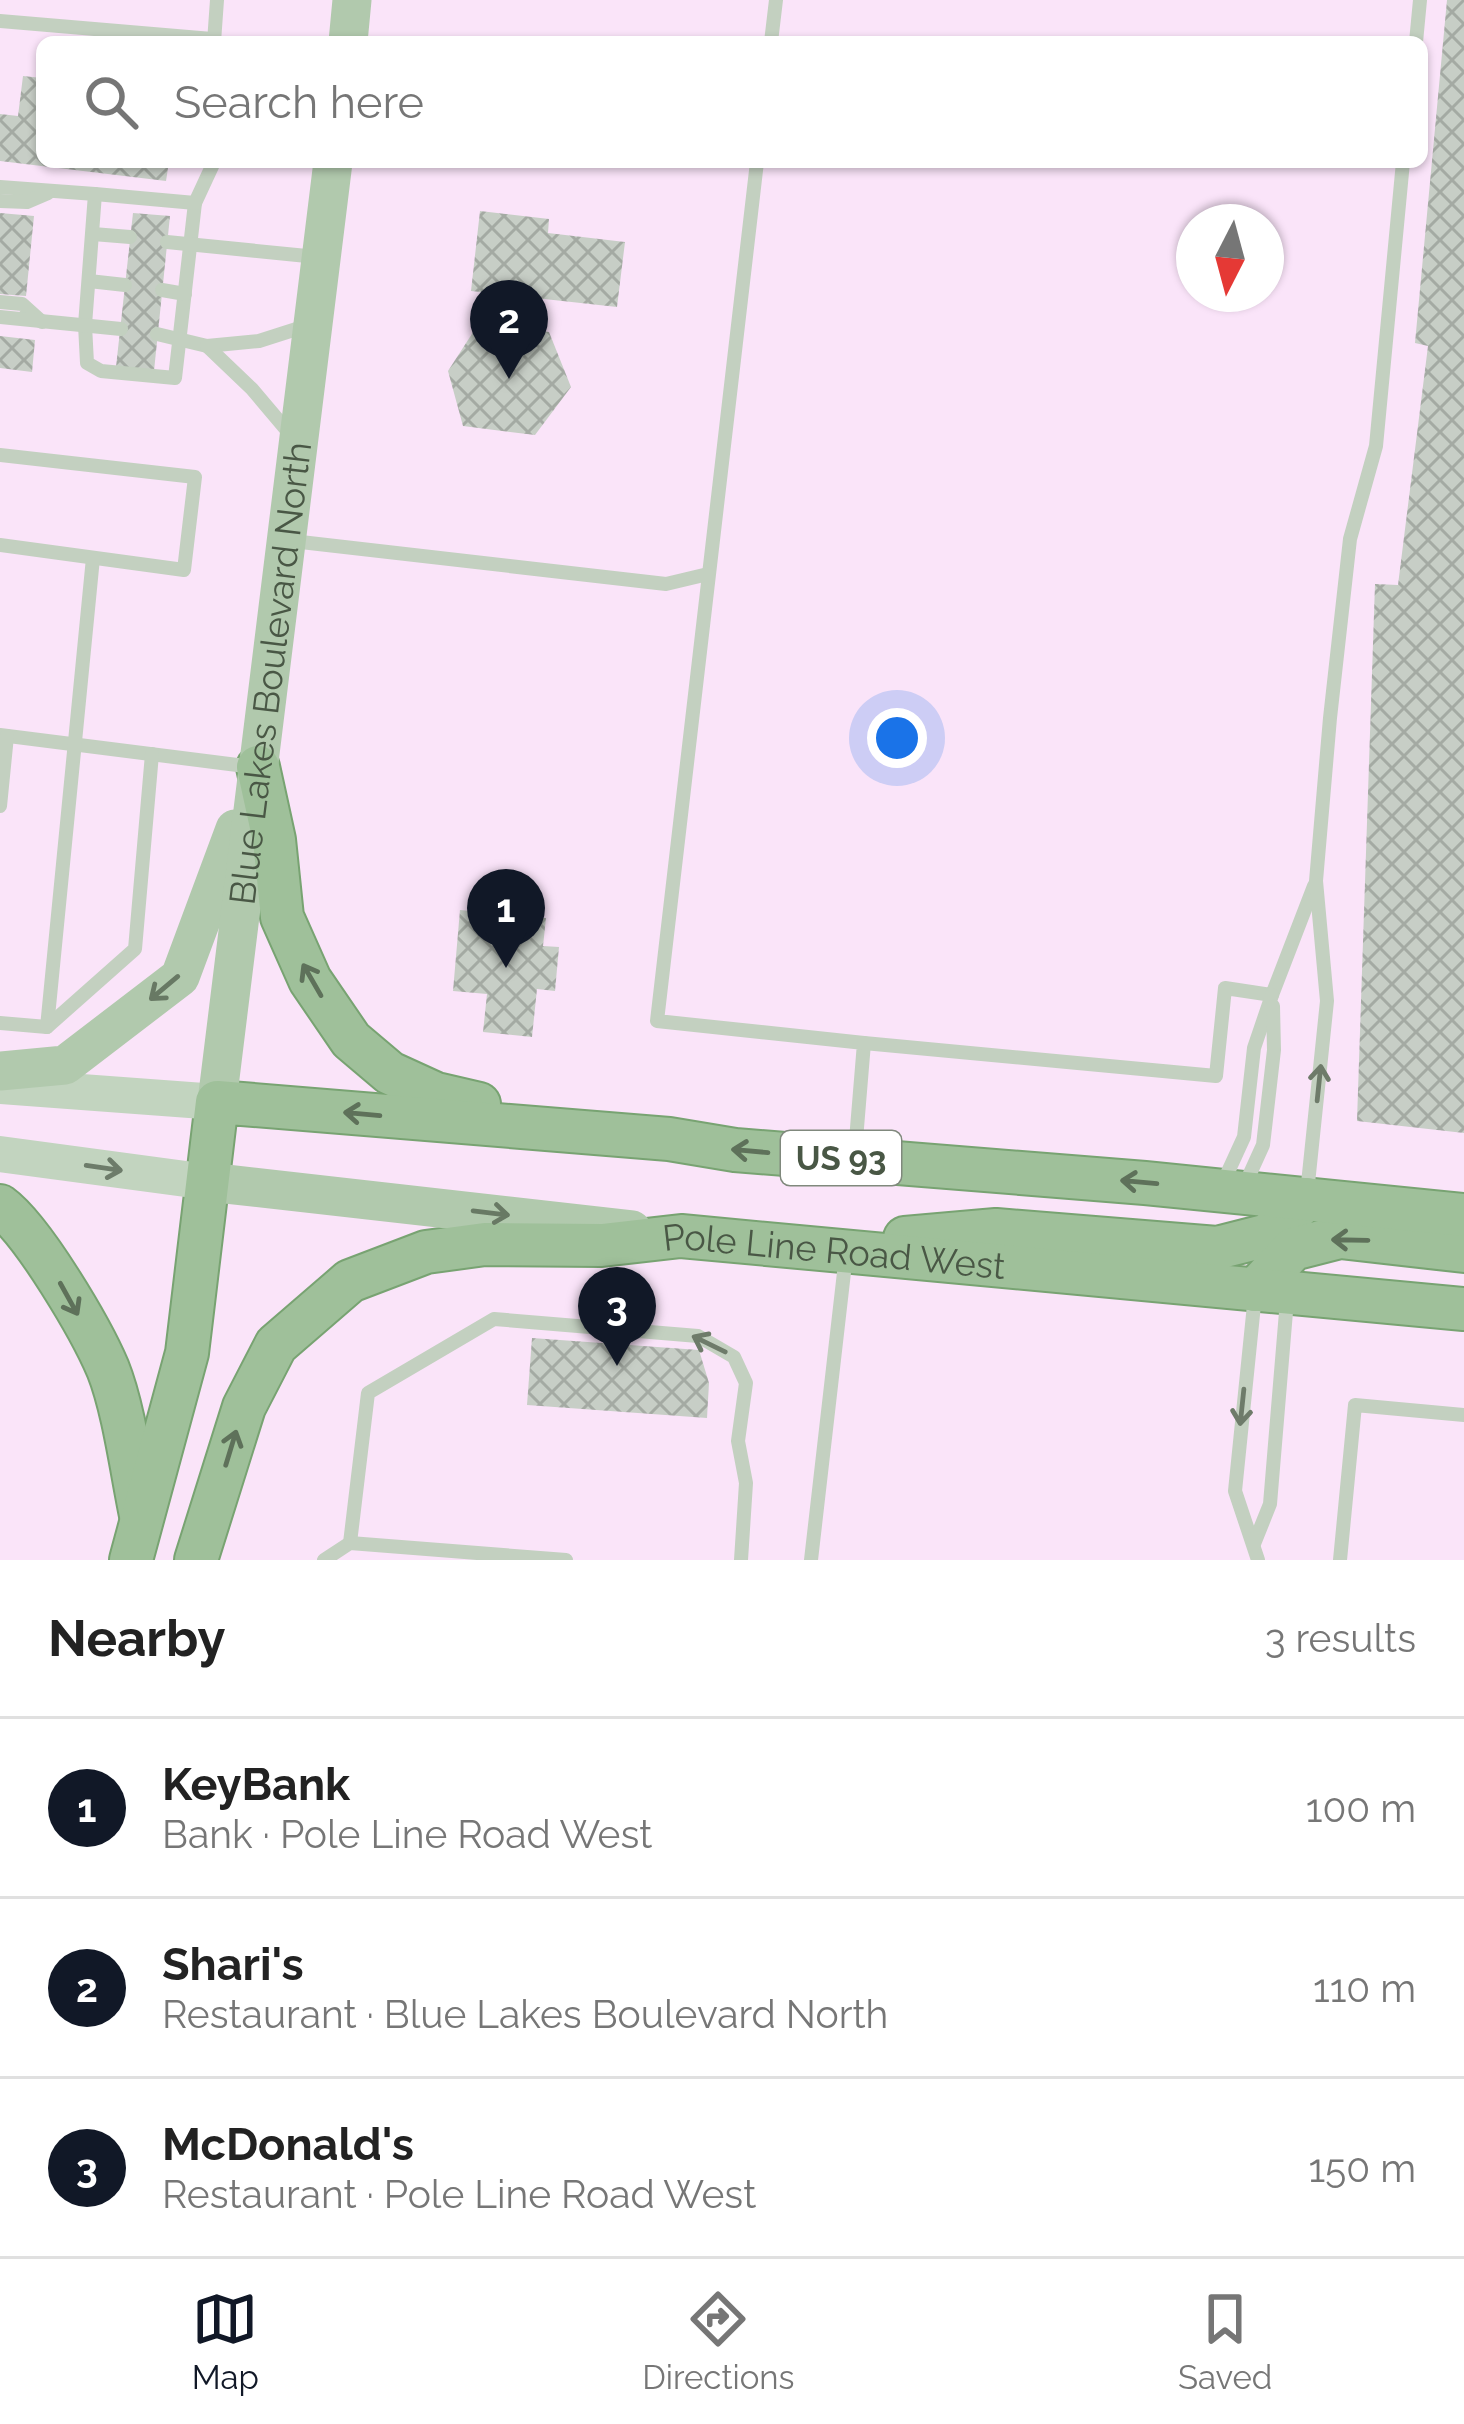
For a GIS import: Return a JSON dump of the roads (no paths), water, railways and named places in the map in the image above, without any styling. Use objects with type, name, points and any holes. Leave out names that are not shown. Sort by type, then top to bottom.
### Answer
[{"type":"highway","points":[[259,767],[274,841],[282,917],[310,980],[351,1040],[390,1073],[436,1094],[669,1139]]},
{"type":"highway","name":"US 93","points":[[218,1102],[669,1139],[735,1150],[1464,1215]]},
{"type":"highway","name":"Blue Lakes Boulevard North","points":[[137,1541],[187,1353],[218,1102]]},
{"type":"highway","points":[[796,1247],[996,1230],[1217,1248],[1268,1235],[1306,1199]]},
{"type":"highway","points":[[0,1207],[18,1219],[109,1370],[137,1541]]},
{"type":"highway","points":[[196,1560],[244,1407],[276,1345],[350,1281],[426,1252],[485,1244],[602,1245],[681,1236]]},
{"type":"highway","name":"Pole Line Road West","points":[[681,1236],[1464,1310]]},
{"type":"highway","points":[[1272,1292],[1293,1249],[1340,1237],[1464,1250]]},
{"type":"main road","points":[[349,36],[352,0]]},
{"type":"main road","name":"Blue Lakes Boulevard North","points":[[218,1102],[332,168]]},
{"type":"main road","points":[[0,1071],[65,1065],[180,977],[259,767]]},
{"type":"main road","points":[[0,1086],[218,1102]]},
{"type":"main road","points":[[0,1154],[208,1182]]},
{"type":"main road","name":"Pole Line Road West","points":[[208,1182],[681,1236]]},
{"type":"lane","points":[[213,36],[217,0]]},
{"type":"lane","points":[[772,36],[776,0]]},
{"type":"lane","points":[[1417,36],[1420,0]]},
{"type":"lane","points":[[0,21],[168,36]]},
{"type":"lane","points":[[95,194],[87,363],[100,371],[175,378],[195,203],[211,168]]},
{"type":"lane","points":[[756,168],[657,1021],[1216,1076],[1225,988],[1272,994]]},
{"type":"lane","points":[[1306,1199],[1327,1001],[1316,881],[1338,627],[1350,539],[1376,446],[1402,168]]},
{"type":"lane","points":[[0,188],[195,203]]},
{"type":"lane","points":[[0,201],[27,202],[53,192]]},
{"type":"lane","points":[[93,235],[130,237]]},
{"type":"lane","points":[[167,242],[321,257]]},
{"type":"lane","points":[[89,280],[125,285]]},
{"type":"lane","points":[[162,290],[185,294]]},
{"type":"lane","points":[[0,302],[22,304],[42,322]]},
{"type":"lane","points":[[0,316],[121,329]]},
{"type":"lane","points":[[158,334],[207,346],[259,341],[314,323]]},
{"type":"lane","points":[[207,346],[252,388],[298,444]]},
{"type":"lane","points":[[0,455],[195,477],[184,570],[0,545]]},
{"type":"lane","points":[[286,541],[666,584],[708,574]]},
{"type":"lane","points":[[47,1027],[93,558]]},
{"type":"lane","points":[[0,806],[3,735],[259,767]]},
{"type":"lane","points":[[0,1023],[47,1027],[135,949],[152,754]]},
{"type":"lane","points":[[1230,1192],[1263,1145],[1274,1050],[1272,994],[1316,881]]},
{"type":"lane","points":[[854,1160],[864,1042]]},
{"type":"lane","points":[[811,1560],[846,1252]]},
{"type":"lane","points":[[1254,1544],[1270,1504],[1272,1292]]},
{"type":"lane","points":[[1258,1560],[1235,1491],[1272,1292]]},
{"type":"lane","points":[[350,1543],[368,1393],[494,1319],[530,1320],[698,1336],[734,1358],[746,1383],[738,1442],[746,1484],[741,1560]]},
{"type":"lane","points":[[1340,1560],[1354,1405],[1464,1415]]},
{"type":"lane","points":[[324,1560],[350,1543],[566,1560]]},
{"type":"place","name":"Shari's","points":[[509,379]]},
{"type":"place","name":"KeyBank","points":[[506,968]]},
{"type":"place","name":"McDonald's","points":[[617,1366]]}]
